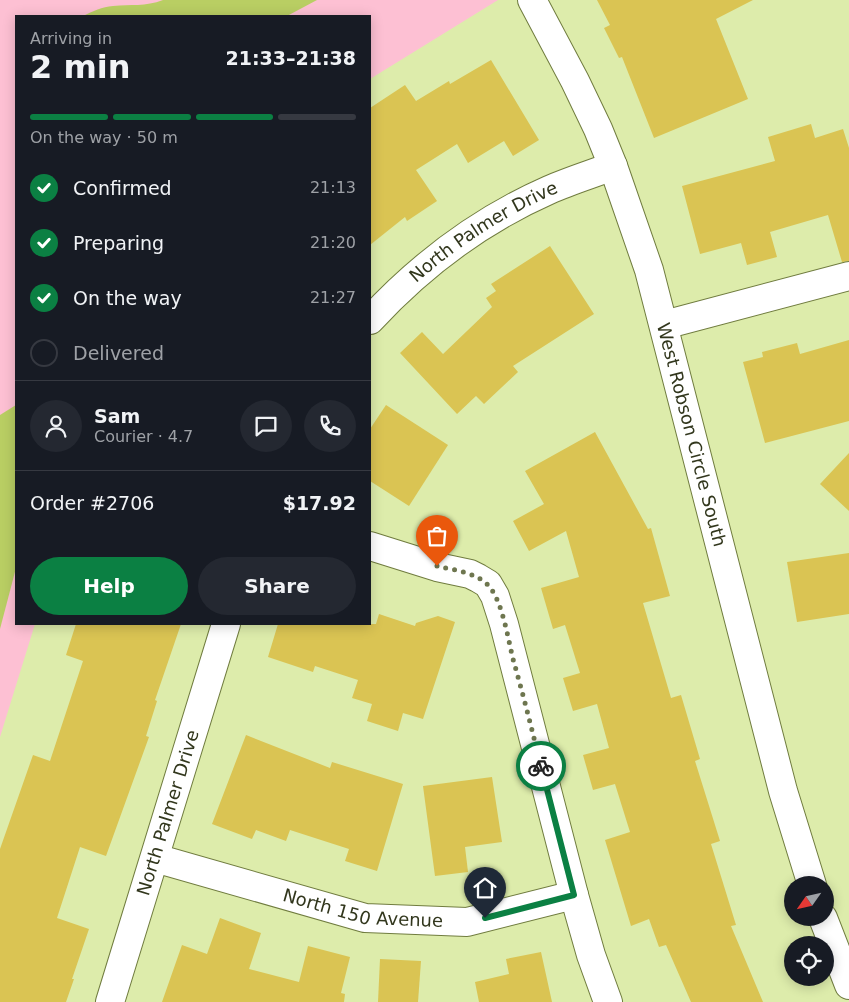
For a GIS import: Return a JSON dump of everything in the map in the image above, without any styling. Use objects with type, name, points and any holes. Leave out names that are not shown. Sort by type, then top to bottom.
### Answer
[{"type":"street","name":"West Robson Circle South","points":[[532,0],[575,81],[613,166],[649,270],[783,791],[809,876]]},
{"type":"street","name":"North Palmer Drive","points":[[371,319],[416,274],[444,252],[483,226],[549,190],[613,166]]},
{"type":"street","points":[[664,326],[849,276]]},
{"type":"street","points":[[371,546],[470,574],[488,584],[495,596],[504,624],[574,895],[591,955],[608,1002]]},
{"type":"street","name":"North Palmer Drive","points":[[110,1002],[226,625]]},
{"type":"street","name":"North 150 Avenue","points":[[155,858],[366,918],[467,922],[574,895]]},
{"type":"street","points":[[825,926],[849,985]]},
{"type":"shaded area","points":[[0,0],[498,0],[371,78],[371,15],[15,15],[15,625],[35,625],[0,737]]},
{"type":"shaded area","points":[[163,0],[317,0],[289,15],[85,15],[105,7]]},
{"type":"shaded area","points":[[15,406],[15,572],[0,629],[0,415]]},
{"type":"building","points":[[597,0],[753,0],[716,19],[748,99],[654,138],[622,57],[619,58],[604,28],[610,25]]},
{"type":"building","points":[[491,60],[539,140],[513,156],[504,141],[468,163],[457,144],[416,170],[437,201],[407,221],[405,217],[371,244],[371,107],[405,85],[416,101],[449,81],[450,84]]},
{"type":"building","points":[[811,124],[815,138],[843,129],[849,148],[849,261],[842,262],[828,215],[770,232],[777,257],[747,265],[741,243],[700,254],[682,186],[775,161],[768,137]]},
{"type":"building","points":[[550,246],[594,314],[513,366],[518,372],[484,404],[476,396],[457,414],[400,353],[422,332],[443,354],[492,307],[486,298],[496,291],[491,284]]},
{"type":"building","points":[[849,340],[849,421],[765,443],[743,362],[763,357],[762,352],[797,343],[800,354]]},
{"type":"building","points":[[386,405],[448,445],[409,506],[371,482],[371,428]]},
{"type":"building","points":[[595,432],[648,529],[651,528],[670,596],[643,603],[671,698],[681,695],[700,759],[695,761],[720,841],[711,844],[736,925],[731,926],[763,1002],[691,1002],[666,945],[659,947],[649,919],[631,926],[605,840],[630,832],[615,784],[593,790],[583,755],[609,748],[597,704],[573,711],[563,678],[580,673],[565,625],[553,629],[541,588],[579,577],[566,531],[529,551],[513,521],[544,504],[525,471]]},
{"type":"building","points":[[849,453],[849,511],[820,484]]},
{"type":"building","points":[[849,553],[849,614],[797,622],[787,562]]},
{"type":"building","points":[[379,614],[415,626],[416,623],[438,616],[455,622],[423,719],[403,713],[398,731],[367,721],[372,704],[352,698],[358,680],[315,666],[313,672],[268,657],[278,625],[376,624]]},
{"type":"building","points":[[76,625],[181,625],[155,700],[157,701],[146,736],[149,737],[106,856],[80,847],[57,918],[89,929],[66,1002],[0,1002],[0,849],[33,755],[50,761],[83,661],[66,655]]},
{"type":"building","points":[[246,735],[330,768],[332,762],[403,784],[377,871],[345,861],[349,849],[290,830],[286,841],[256,830],[252,839],[212,824]]},
{"type":"building","points":[[492,777],[502,842],[465,847],[468,872],[435,876],[423,786]]},
{"type":"building","points":[[220,918],[261,933],[249,969],[299,982],[308,946],[350,957],[341,993],[345,994],[344,1002],[162,1002],[182,945],[207,954]]},
{"type":"building","points":[[541,952],[552,1002],[479,1002],[475,982],[509,974],[506,959]]},
{"type":"building","points":[[380,959],[421,961],[418,1002],[378,1002]]},
{"type":"way so far","points":[[437,566],[470,574],[478,578],[488,584],[495,596],[541,766]]},
{"type":"route","points":[[485,918],[574,895],[541,766]]}]
